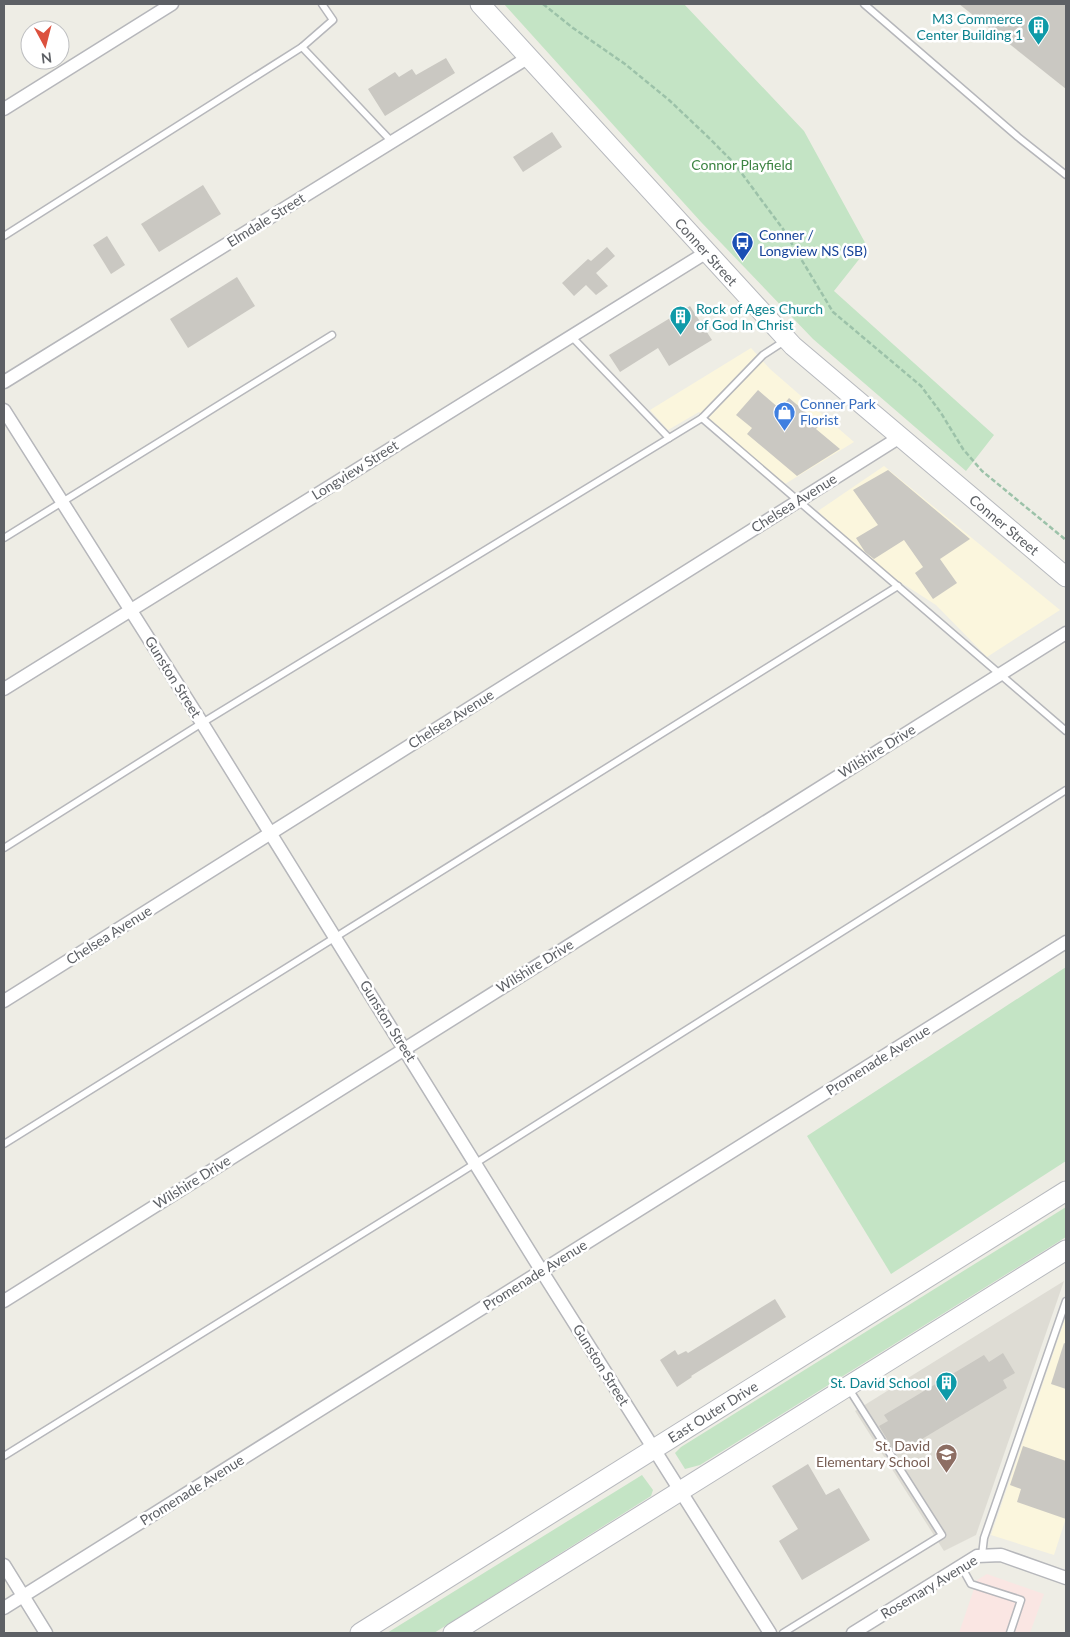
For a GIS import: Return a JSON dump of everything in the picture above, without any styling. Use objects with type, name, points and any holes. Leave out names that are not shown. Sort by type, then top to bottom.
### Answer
[{"type":"street","points":[[4,109],[172,4]]},
{"type":"street","name":"Conner Street","points":[[480,4],[787,340],[1066,577]]},
{"type":"street","name":"Elmdale Street","points":[[4,382],[528,57]]},
{"type":"street","name":"Longview Street","points":[[4,689],[706,252]]},
{"type":"street","name":"Gunston Street","points":[[4,410],[202,723],[541,1270],[681,1489],[770,1633]]},
{"type":"street","name":"Chelsea Avenue","points":[[4,1001],[900,437]]},
{"type":"street","name":"Wilshire Drive","points":[[4,1301],[1066,633]]},
{"type":"street","name":"Promenade Avenue","points":[[4,1608],[1066,942]]},
{"type":"street","name":"East Outer Drive","points":[[360,1633],[1066,1191]]},
{"type":"street","points":[[453,1633],[1066,1250]]},
{"type":"street","name":"Rosemary Avenue","points":[[853,1633],[982,1555],[1001,1555],[1066,1578]]},
{"type":"street","points":[[4,1565],[46,1633]]},
{"type":"lane","points":[[4,236],[302,47],[333,20],[322,4]]},
{"type":"lane","points":[[864,4],[1018,137],[1066,175]]},
{"type":"lane","points":[[302,47],[392,142]]},
{"type":"lane","points":[[4,538],[332,335]]},
{"type":"lane","points":[[570,336],[669,438]]},
{"type":"lane","points":[[4,848],[202,723],[702,418],[762,355],[787,340]]},
{"type":"lane","points":[[702,418],[1066,730]]},
{"type":"lane","points":[[4,1144],[898,586]]},
{"type":"lane","points":[[4,1456],[475,1163],[1066,790]]},
{"type":"lane","points":[[982,1555],[984,1538],[1066,1301]]},
{"type":"lane","points":[[783,1633],[942,1535],[847,1386]]},
{"type":"lane","points":[[961,1566],[971,1584],[1021,1600],[1010,1633]]},
{"type":"path","points":[[543,4],[573,28],[625,64],[669,100],[734,163],[783,229],[833,312],[921,386],[941,412],[963,449],[982,471],[1066,540]]},
{"type":"shaded area","points":[[751,348],[770,369],[854,442],[785,484],[699,412],[668,430],[650,410]]},
{"type":"shaded area","points":[[884,466],[1060,610],[987,657],[936,605],[866,560],[818,511]]},
{"type":"shaded area","name":"St. David Elementary School","points":[[1064,1281],[976,1535],[944,1551],[855,1411]]},
{"type":"shaded area","points":[[1066,1316],[1066,1518],[1054,1555],[991,1535]]},
{"type":"shaded area","points":[[987,1574],[1044,1594],[1030,1633],[959,1633],[977,1580]]},
{"type":"green space","name":"Connor Playfield","points":[[504,4],[684,4],[804,131],[868,248],[834,291],[994,435],[966,471],[813,339],[701,222]]},
{"type":"green space","points":[[1066,967],[1066,1161],[891,1274],[807,1136]]},
{"type":"green space","points":[[1066,1207],[1066,1237],[700,1465],[685,1469],[675,1453],[681,1447]]},
{"type":"green space","points":[[642,1475],[653,1490],[651,1496],[434,1633],[387,1633]]},
{"type":"building","name":"M3 Commerce Center Building 1","points":[[959,4],[1066,4],[1066,89]]},
{"type":"building","points":[[446,58],[455,73],[385,116],[368,89],[395,72],[399,77],[412,69],[416,75]]},
{"type":"building","points":[[552,132],[562,147],[523,172],[513,157]]},
{"type":"building","points":[[203,185],[221,214],[159,252],[141,224]]},
{"type":"building","points":[[107,236],[125,265],[111,274],[93,245]]},
{"type":"building","points":[[607,247],[615,256],[596,273],[608,286],[596,295],[586,285],[574,296],[562,283],[588,259],[591,261]]},
{"type":"building","points":[[237,277],[255,306],[188,348],[170,319]]},
{"type":"building","name":"Rock of Ages Church of God In Christ","points":[[690,306],[712,340],[669,366],[658,348],[620,372],[609,355]]},
{"type":"building","name":"Conner Park Florist","points":[[758,390],[780,409],[789,398],[820,424],[816,429],[840,449],[797,476],[747,434],[752,428],[736,415]]},
{"type":"building","points":[[888,470],[970,539],[940,559],[957,583],[933,599],[915,573],[923,567],[904,540],[874,559],[865,552],[856,538],[878,525],[853,490]]},
{"type":"building","points":[[775,1299],[786,1317],[691,1376],[677,1387],[660,1360],[675,1350],[678,1355],[686,1351],[688,1353]]},
{"type":"building","points":[[1064,1343],[1066,1344],[1066,1389],[1051,1384]]},
{"type":"building","name":"St. David School","points":[[1003,1353],[1015,1373],[1003,1380],[1007,1388],[907,1448],[904,1443],[893,1449],[879,1426],[888,1421],[884,1415],[984,1355],[989,1362]]},
{"type":"building","points":[[1023,1446],[1066,1461],[1066,1519],[1017,1502],[1021,1489],[1010,1485]]},
{"type":"building","points":[[808,1464],[826,1495],[839,1488],[870,1540],[802,1580],[779,1541],[798,1529],[772,1486]]},
{"type":"place","name":"M3 Commerce Center Building 1","points":[[1039,46]]},
{"type":"place","name":"Conner / Longview NS (SB)","points":[[743,262]]},
{"type":"place","name":"Rock of Ages Church of God In Christ","points":[[680,336]]},
{"type":"place","name":"Conner Park Florist","points":[[784,431]]},
{"type":"place","name":"St. David School","points":[[946,1402]]},
{"type":"place","name":"St. David Elementary School","points":[[946,1473]]}]
